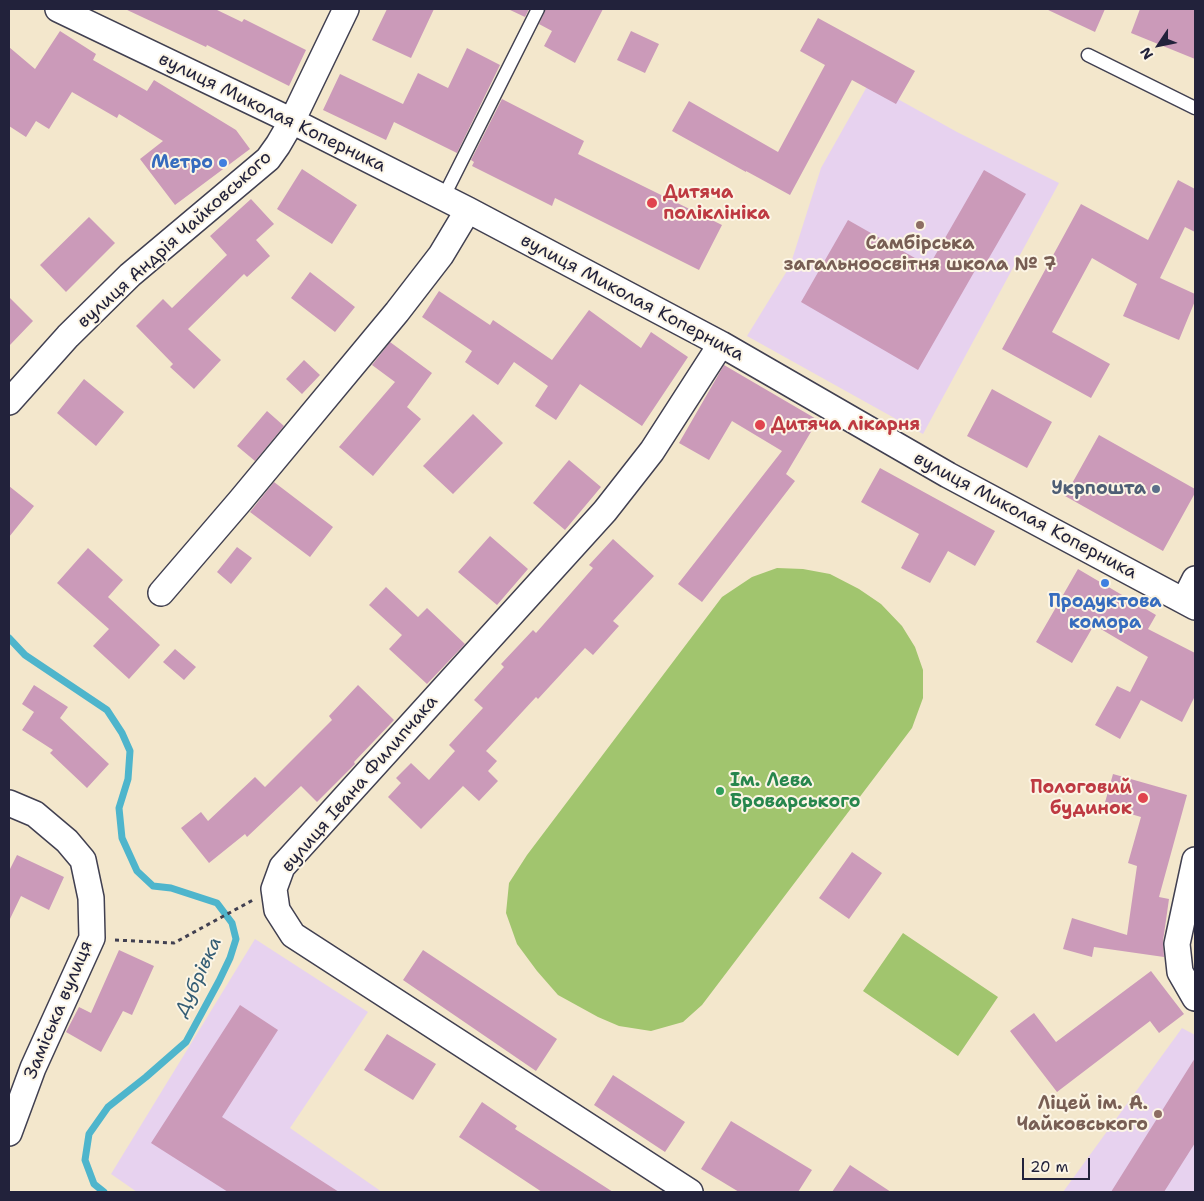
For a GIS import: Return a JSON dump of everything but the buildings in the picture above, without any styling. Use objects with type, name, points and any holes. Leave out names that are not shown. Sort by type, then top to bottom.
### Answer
[{"type":"street","name":"вулиця Миколая Коперника","points":[[58,9],[292,121],[468,210],[721,344],[948,475],[1189,604]]},
{"type":"street","name":"вулиця Андрія Чайковського","points":[[9,402],[68,336],[130,275],[268,159],[292,121],[346,9]]},
{"type":"street","points":[[161,593],[397,312],[441,255],[468,210]]},
{"type":"street","name":"вулиця Івана Филипчака","points":[[690,1192],[293,935],[277,910],[274,889],[282,867],[605,511],[652,452],[721,344]]},
{"type":"street","points":[[1189,604],[1195,579]]},
{"type":"street","name":"Заміська вулиця","points":[[9,803],[35,814],[67,841],[82,860],[91,898],[92,938],[33,1068],[9,1133]]},
{"type":"street","points":[[1195,860],[1177,944],[1180,972],[1195,998]]},
{"type":"lane","points":[[443,198],[538,9]]},
{"type":"lane","points":[[1088,55],[1195,108]]},
{"type":"path","points":[[92,938],[174,943],[239,908]]},
{"type":"shaded area","name":"Самбірська загальноосвітня школа № 7","points":[[869,83],[957,132],[1059,183],[923,434],[747,336],[790,266],[821,168]]},
{"type":"shaded area","points":[[255,939],[368,1012],[290,1128],[382,1192],[137,1192],[111,1174]]},
{"type":"shaded area","name":"Ліцей ім. А. Чайковського","points":[[1182,1028],[1195,1035],[1195,1192],[1063,1192]]},
{"type":"green space","name":"Ім. Лева Броварського","points":[[777,568],[803,569],[830,574],[859,589],[881,604],[902,626],[915,647],[923,670],[923,698],[912,728],[702,1005],[683,1022],[651,1031],[619,1026],[558,995],[537,971],[517,944],[506,913],[509,883],[527,855],[722,597],[752,577]]},
{"type":"green space","points":[[903,933],[998,997],[958,1056],[863,991]]},
{"type":"waterway","name":"Дубрівка","points":[[9,638],[25,655],[107,710],[122,733],[130,751],[128,779],[119,808],[122,838],[137,871],[153,886],[171,888],[217,903],[232,923],[236,939],[230,958],[219,981],[186,1042],[108,1107],[89,1134],[85,1160],[94,1184],[104,1192]]},
{"type":"place","name":"Метро","points":[[223,163]]},
{"type":"place","name":"Дитяча поліклініка","points":[[652,203]]},
{"type":"place","name":"Самбірська загальноосвітня школа № 7","points":[[920,225]]},
{"type":"place","name":"Дитяча лікарня","points":[[760,425]]},
{"type":"place","name":"Укрпошта","points":[[1156,489]]},
{"type":"place","name":"Продуктова комора","points":[[1105,583]]},
{"type":"place","name":"Ім. Лева Броварського","points":[[720,791]]},
{"type":"place","name":"Пологовий будинок","points":[[1143,798]]},
{"type":"place","name":"Ліцей ім. А. Чайковського","points":[[1158,1114]]}]
